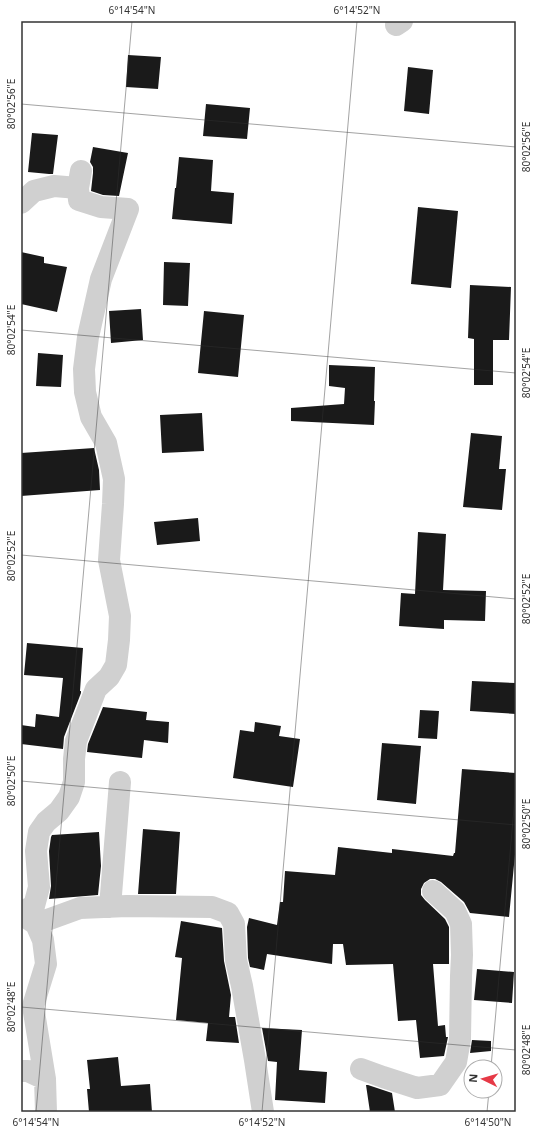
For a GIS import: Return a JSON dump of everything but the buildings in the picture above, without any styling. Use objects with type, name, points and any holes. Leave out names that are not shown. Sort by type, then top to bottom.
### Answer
[{"type":"street","points":[[21,203],[34,191],[79,180],[80,200],[101,207],[128,209],[101,279],[88,337],[84,369],[85,392],[91,417],[106,443],[114,478],[109,560],[120,616],[116,665],[109,677],[96,689],[76,742],[74,782],[69,797],[59,811],[46,822],[39,832],[36,851],[39,887],[34,906],[26,916]]},
{"type":"street","points":[[110,907],[120,782]]},
{"type":"street","points":[[361,1069],[417,1088],[440,1085],[456,1062],[460,1039],[461,1020],[461,924],[455,911],[433,891]]},
{"type":"street","points":[[26,916],[80,908],[127,906],[212,907],[228,913],[234,924],[236,960],[248,1016],[255,1060],[258,1110]]},
{"type":"street","points":[[26,916],[43,940],[46,964],[33,1006],[45,1079],[46,1112]]},
{"type":"street","points":[[21,1070],[28,1071],[45,1079]]}]
